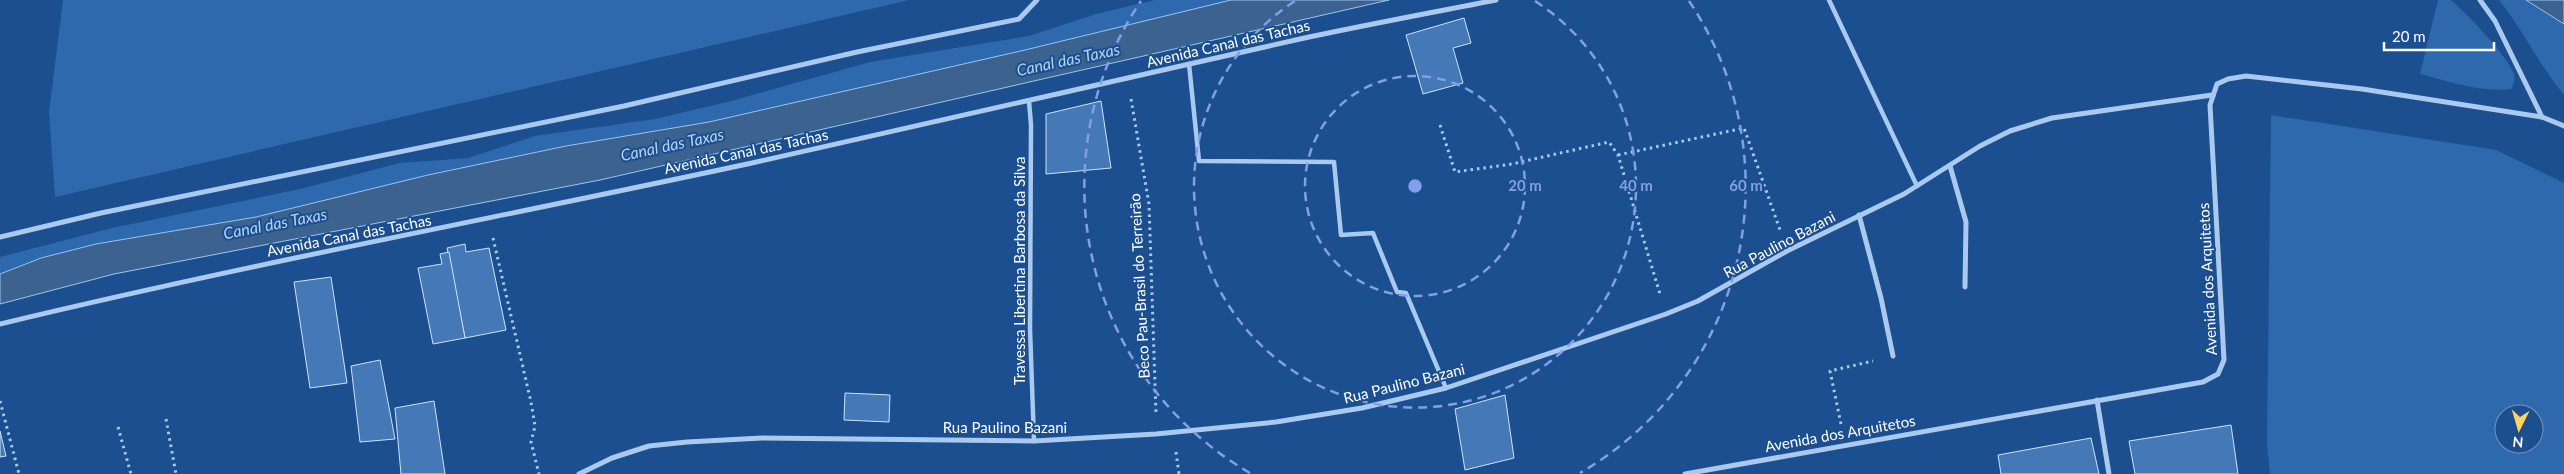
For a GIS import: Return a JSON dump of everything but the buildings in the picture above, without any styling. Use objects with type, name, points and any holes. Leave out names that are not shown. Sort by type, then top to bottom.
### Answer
[{"type":"street","points":[[0,237],[101,213],[624,106],[857,52],[1019,19],[1037,0]]},
{"type":"street","name":"Avenida Canal das Tachas","points":[[0,324],[218,274],[855,141],[1302,39],[1496,0]]},
{"type":"street","points":[[1829,0],[1917,186]]},
{"type":"street","points":[[2480,0],[2495,21],[2542,117]]},
{"type":"street","points":[[1189,64],[1199,162],[1334,162],[1341,235],[1373,233],[1397,292],[1406,293],[1446,388]]},
{"type":"street","points":[[2212,95],[2217,84],[2228,78],[2246,76],[2362,89],[2542,117],[2564,126]]},
{"type":"street","name":"Rua Paulino Bazani","points":[[578,474],[612,458],[649,446],[687,442],[762,438],[1034,441],[1156,434],[1276,422],[1362,408],[1446,388],[1666,314],[1698,301],[1787,251],[1917,186],[1980,146],[2010,131],[2052,118],[2212,95]]},
{"type":"street","name":"Avenida dos Arquitetos","points":[[1685,474],[2203,382],[2218,374],[2224,360],[2210,105],[2212,95]]},
{"type":"street","name":"Travessa Libertina Barbosa da Silva","points":[[1029,101],[1031,125],[1030,329],[1034,441]]},
{"type":"street","points":[[1950,166],[1966,222],[1965,287]]},
{"type":"street","points":[[1859,216],[1881,298],[1893,356]]},
{"type":"street","points":[[2097,400],[2109,474]]},
{"type":"path","name":"Beco Pau-Brasil do Terreirão","points":[[1127,78],[1149,204],[1156,434]]},
{"type":"path","points":[[1440,125],[1455,172],[1512,164],[1608,142],[1618,155],[1666,314]]},
{"type":"path","points":[[1618,155],[1744,128],[1787,251]]},
{"type":"path","points":[[488,219],[516,328],[531,402],[535,426],[531,442],[539,474]]},
{"type":"path","points":[[1845,445],[1830,370],[1893,356]]},
{"type":"path","points":[[0,401],[19,474]]},
{"type":"path","points":[[166,419],[176,474]]},
{"type":"path","points":[[118,427],[131,474]]},
{"type":"shaded area","points":[[63,0],[909,0],[55,197],[49,112]]},
{"type":"shaded area","points":[[1155,0],[1231,0],[1025,50],[709,122],[566,146],[428,175],[256,217],[96,244],[41,258],[0,274],[0,257],[112,228],[300,189],[400,163],[468,158],[535,136],[655,119],[731,101],[870,62],[1029,36],[1096,14]]},
{"type":"shaded area","points":[[2438,0],[2451,0],[2495,46],[2514,74],[2514,82],[2511,89],[2477,88],[2420,74]]},
{"type":"shaded area","points":[[2499,0],[2526,0],[2564,24],[2564,95],[2516,23]]},
{"type":"shaded area","points":[[2271,115],[2496,150],[2564,183],[2564,474],[2270,474],[2267,444]]},
{"type":"water","name":"Canal das Taxas","points":[[1231,0],[1389,0],[600,180],[114,274],[0,304],[0,274],[41,258],[96,244],[256,217],[428,175],[566,146],[709,122],[1025,50]]},
{"type":"water","points":[[2526,0],[2564,0],[2564,24]]}]
